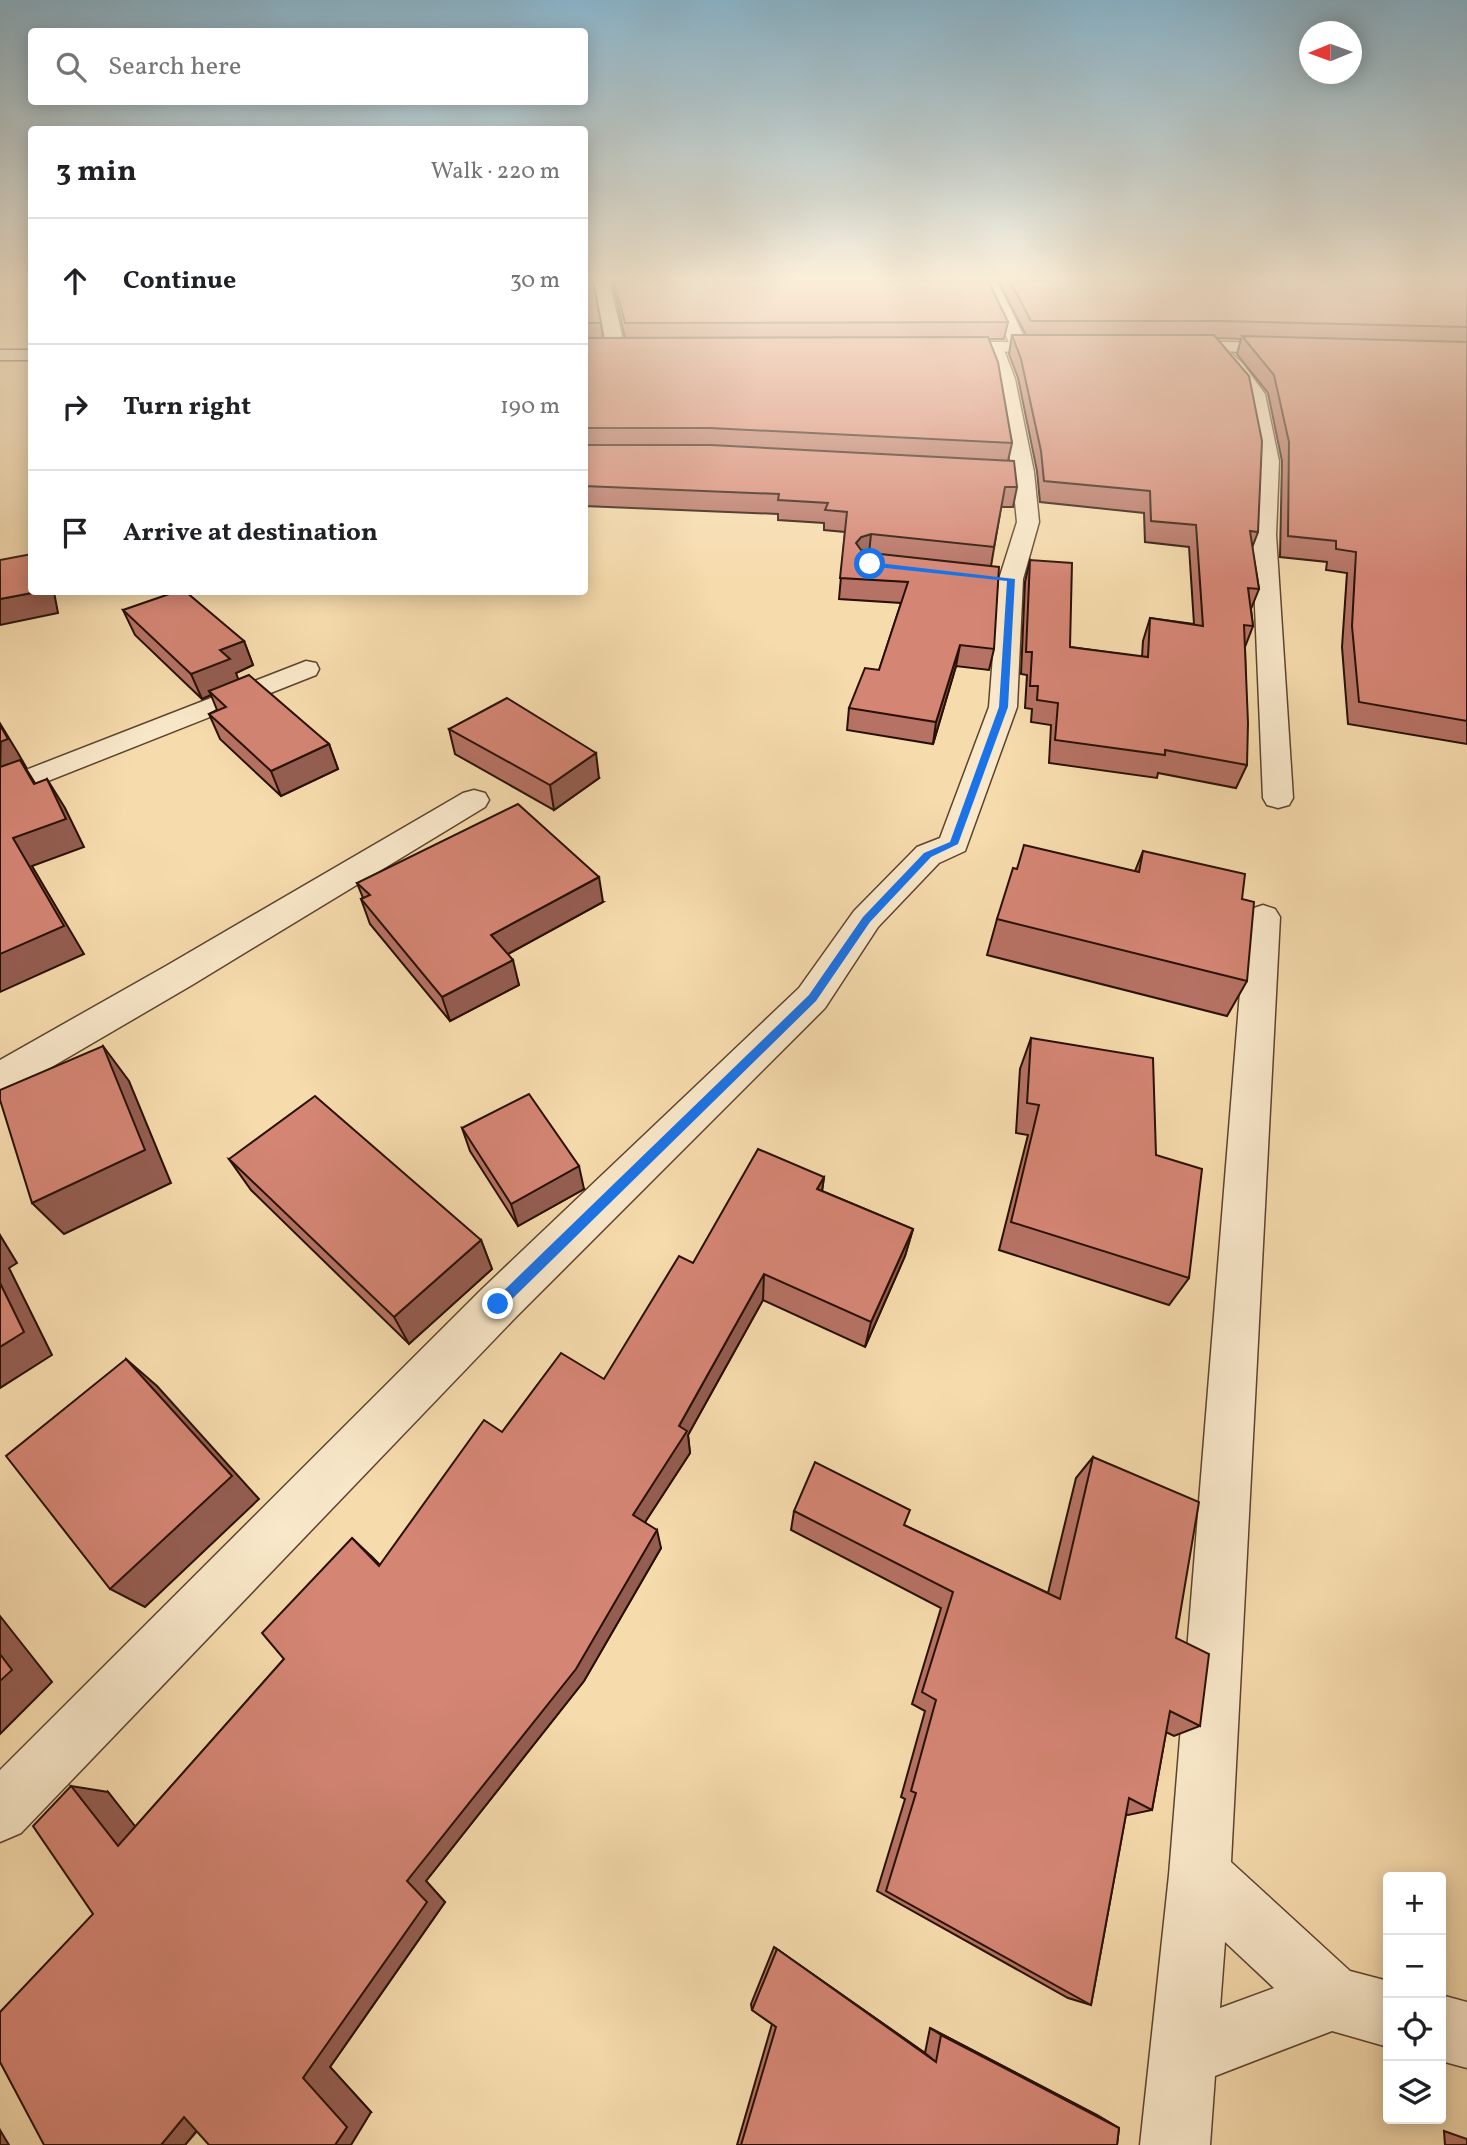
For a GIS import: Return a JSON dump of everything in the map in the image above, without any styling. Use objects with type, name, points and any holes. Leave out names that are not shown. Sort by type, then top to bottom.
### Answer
[{"type":"street","points":[[0,1812],[498,1304],[812,998],[866,919],[941,849],[1003,707],[998,578],[1028,522],[1023,472],[1006,381]]},
{"type":"street","points":[[1246,381],[1255,394],[1268,461],[1264,535],[1278,798]]},
{"type":"street","points":[[996,470],[1023,472]]},
{"type":"street","points":[[0,790],[306,669]]},
{"type":"street","points":[[0,1078],[133,1005],[334,881],[474,800]]},
{"type":"street","points":[[1175,2145],[1200,1875],[1263,917]]},
{"type":"street","points":[[1200,1875],[1360,2007]]},
{"type":"street","points":[[1184,2054],[1360,2007]]},
{"type":"street","points":[[1446,2029],[1467,2035]]},
{"type":"building","points":[[588,381],[1001,381],[1012,443],[710,428],[588,428]]},
{"type":"building","points":[[1026,381],[1250,381],[1262,441],[1258,532],[1250,531],[1259,589],[1248,588],[1253,626],[1244,625],[1247,765],[1165,750],[1165,755],[1055,740],[1058,703],[1037,700],[1038,686],[1030,686],[1032,652],[1026,652],[1030,560],[1072,563],[1070,647],[1148,657],[1150,618],[1203,626],[1196,525],[1151,521],[1150,491],[1044,481],[1041,451]]},
{"type":"building","points":[[1275,381],[1467,381],[1467,721],[1359,702],[1352,626],[1356,552],[1336,549],[1336,541],[1288,536],[1289,442]]},
{"type":"building","points":[[588,445],[710,445],[1014,461],[1017,487],[1005,487],[994,547],[871,534],[861,537],[856,543],[861,550],[871,553],[999,567],[994,649],[960,645],[936,722],[849,708],[865,668],[879,670],[908,582],[840,578],[847,512],[825,510],[828,503],[778,500],[779,494],[588,486]]},
{"type":"building","points":[[28,555],[28,594],[0,599],[0,560]]},
{"type":"building","points":[[166,595],[190,595],[244,641],[220,650],[230,659],[191,674],[123,610]]},
{"type":"building","points":[[249,675],[329,744],[271,771],[209,714],[226,707],[209,691]]},
{"type":"building","points":[[507,698],[596,753],[550,785],[449,729]]},
{"type":"building","points":[[0,725],[8,739],[0,742]]},
{"type":"building","points":[[20,760],[34,784],[47,779],[66,819],[13,838],[64,926],[0,954],[0,767]]},
{"type":"building","points":[[518,804],[599,877],[491,935],[513,960],[442,997],[361,899],[370,895],[357,883]]},
{"type":"building","points":[[1024,845],[1139,872],[1143,851],[1245,874],[1242,899],[1254,902],[1247,981],[997,919],[1013,868],[1017,869]]},
{"type":"building","points":[[1031,1038],[1153,1058],[1156,1155],[1202,1169],[1189,1278],[1011,1222],[1039,1105],[1027,1103]]},
{"type":"building","points":[[103,1046],[145,1150],[32,1203],[0,1100],[0,1090]]},
{"type":"building","points":[[529,1094],[579,1166],[511,1204],[462,1128]]},
{"type":"building","points":[[315,1096],[481,1240],[394,1317],[229,1159]]},
{"type":"building","points":[[758,1149],[824,1177],[817,1189],[913,1229],[871,1322],[764,1274],[679,1426],[687,1431],[633,1515],[657,1530],[576,1669],[407,1881],[427,1902],[303,2078],[347,2127],[335,2145],[209,2145],[184,2117],[161,2145],[44,2145],[0,2062],[0,2012],[93,1914],[33,1826],[71,1786],[118,1846],[284,1659],[262,1633],[352,1538],[379,1566],[484,1420],[502,1432],[561,1353],[604,1379],[679,1256],[693,1263]]},
{"type":"building","points":[[0,1283],[24,1332],[0,1347]]},
{"type":"building","points":[[126,1359],[232,1476],[110,1589],[6,1456]]},
{"type":"building","points":[[1093,1457],[1199,1502],[1176,1638],[1209,1654],[1200,1726],[1170,1711],[1152,1810],[1129,1798],[1091,2005],[886,1891],[916,1793],[911,1791],[936,1700],[922,1692],[953,1592],[794,1511],[815,1462],[910,1510],[904,1525],[1060,1599]]},
{"type":"building","points":[[0,1654],[12,1670],[0,1681]]},
{"type":"building","points":[[777,1949],[936,2062],[941,2035],[1119,2128],[1117,2145],[741,2145],[776,2027],[752,2010]]},
{"type":"route","points":[[498,1304],[812,998],[866,919],[928,855],[954,844],[1003,707],[1011,579],[870,564]]}]
